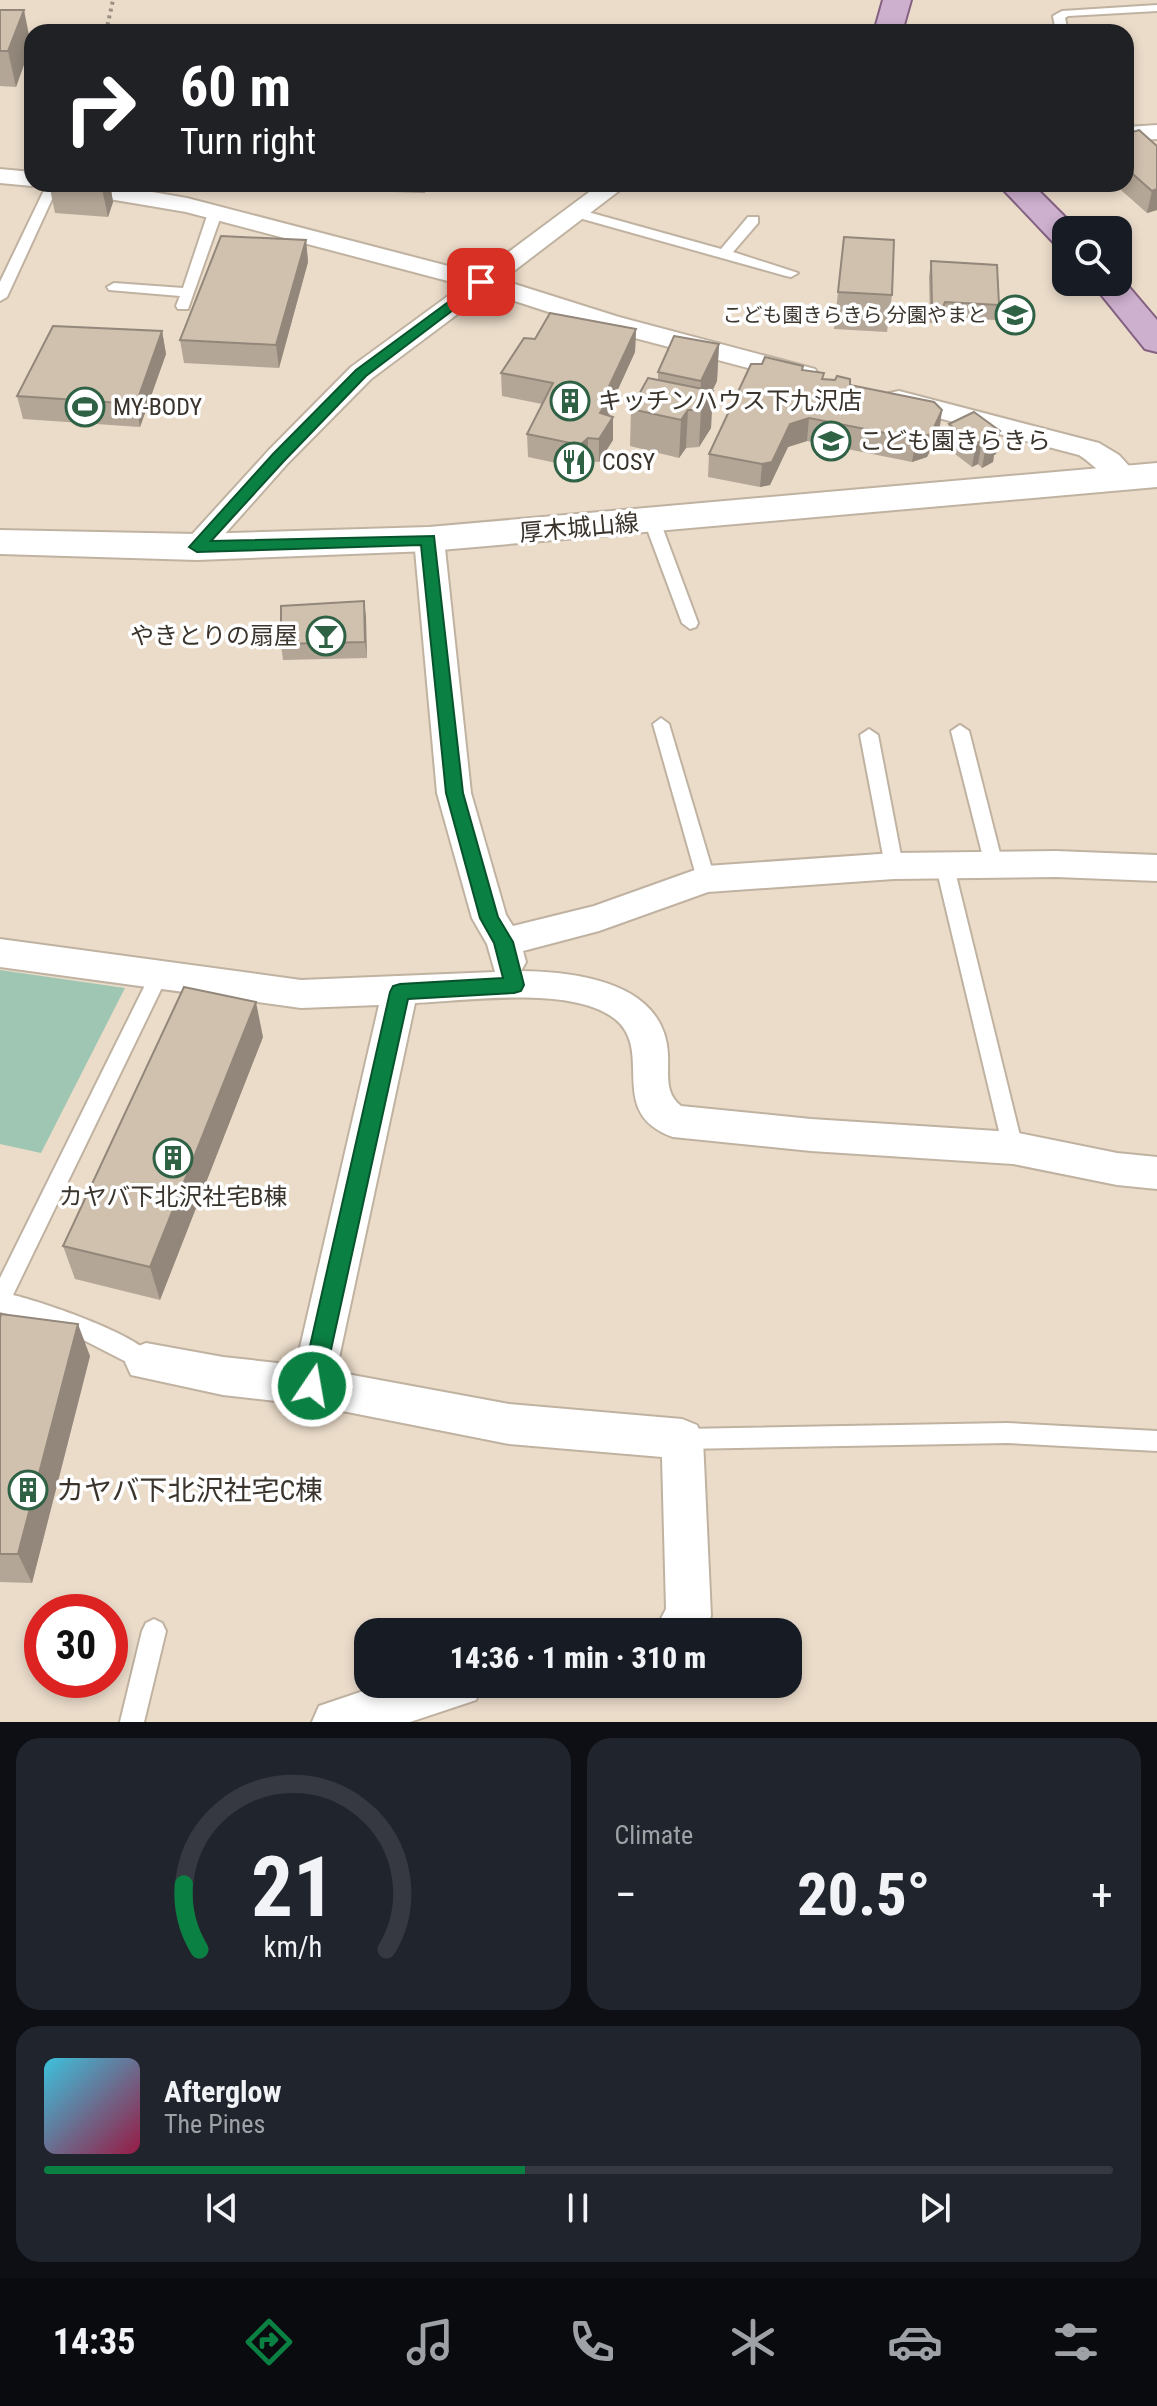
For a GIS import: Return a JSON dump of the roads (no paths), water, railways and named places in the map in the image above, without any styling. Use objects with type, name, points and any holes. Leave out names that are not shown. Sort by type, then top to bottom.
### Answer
[{"type":"main road","points":[[890,24],[897,0]]},
{"type":"main road","points":[[1022,192],[1052,222]]},
{"type":"main road","points":[[1119,296],[1157,342]]},
{"type":"main road","name":"厚木城山線","points":[[0,542],[197,547],[429,539],[1141,476]]},
{"type":"street","points":[[1134,133],[1157,132]]},
{"type":"street","points":[[0,176],[24,178]]},
{"type":"street","points":[[118,192],[215,213],[481,282],[610,323],[836,382]]},
{"type":"street","points":[[197,547],[278,457],[361,373],[605,192]]},
{"type":"street","points":[[880,394],[1089,449],[1141,476]]},
{"type":"street","points":[[429,539],[454,793],[489,918],[504,942],[514,985]]},
{"type":"street","points":[[504,942],[599,918],[706,879],[894,866],[1157,868]]},
{"type":"street","points":[[0,953],[301,994],[514,985],[548,985],[582,990],[614,1002],[643,1025],[648,1040],[651,1098],[656,1107],[673,1121],[811,1135],[1013,1148],[1117,1169],[1157,1173]]},
{"type":"street","points":[[312,1386],[400,992]]},
{"type":"street","points":[[146,1362],[223,1376],[312,1386],[509,1424],[682,1439],[687,1618]]},
{"type":"street","points":[[335,1722],[414,1698]]},
{"type":"lane","points":[[1060,24],[1059,16],[1066,13],[1157,8]]},
{"type":"lane","points":[[0,297],[49,192]]},
{"type":"lane","points":[[114,287],[186,299],[215,213]]},
{"type":"lane","points":[[577,213],[791,273]]},
{"type":"lane","points":[[724,254],[753,220]]},
{"type":"lane","points":[[652,521],[690,623]]},
{"type":"lane","points":[[661,724],[706,879]]},
{"type":"lane","points":[[960,731],[994,865]]},
{"type":"lane","points":[[869,735],[894,866]]},
{"type":"lane","points":[[945,867],[1013,1148]]},
{"type":"lane","points":[[146,1362],[99,1334],[32,1309],[0,1301],[160,973]]},
{"type":"lane","points":[[682,1439],[1007,1433],[1157,1441]]},
{"type":"lane","points":[[132,1722],[154,1631]]},
{"type":"place","name":"こども園きらきら 分園やまと","points":[[1015,315]]},
{"type":"place","name":"キッチンハウス下九沢店","points":[[570,401]]},
{"type":"place","name":"MY-BODY","points":[[85,407]]},
{"type":"place","name":"こども園きらきら","points":[[831,441]]},
{"type":"place","name":"COSY","points":[[574,462]]},
{"type":"place","name":"やきとりの扇屋","points":[[326,636]]},
{"type":"place","name":"カヤバ下北沢社宅B棟","points":[[173,1158]]},
{"type":"place","name":"カヤバ下北沢社宅C棟","points":[[28,1490]]}]
